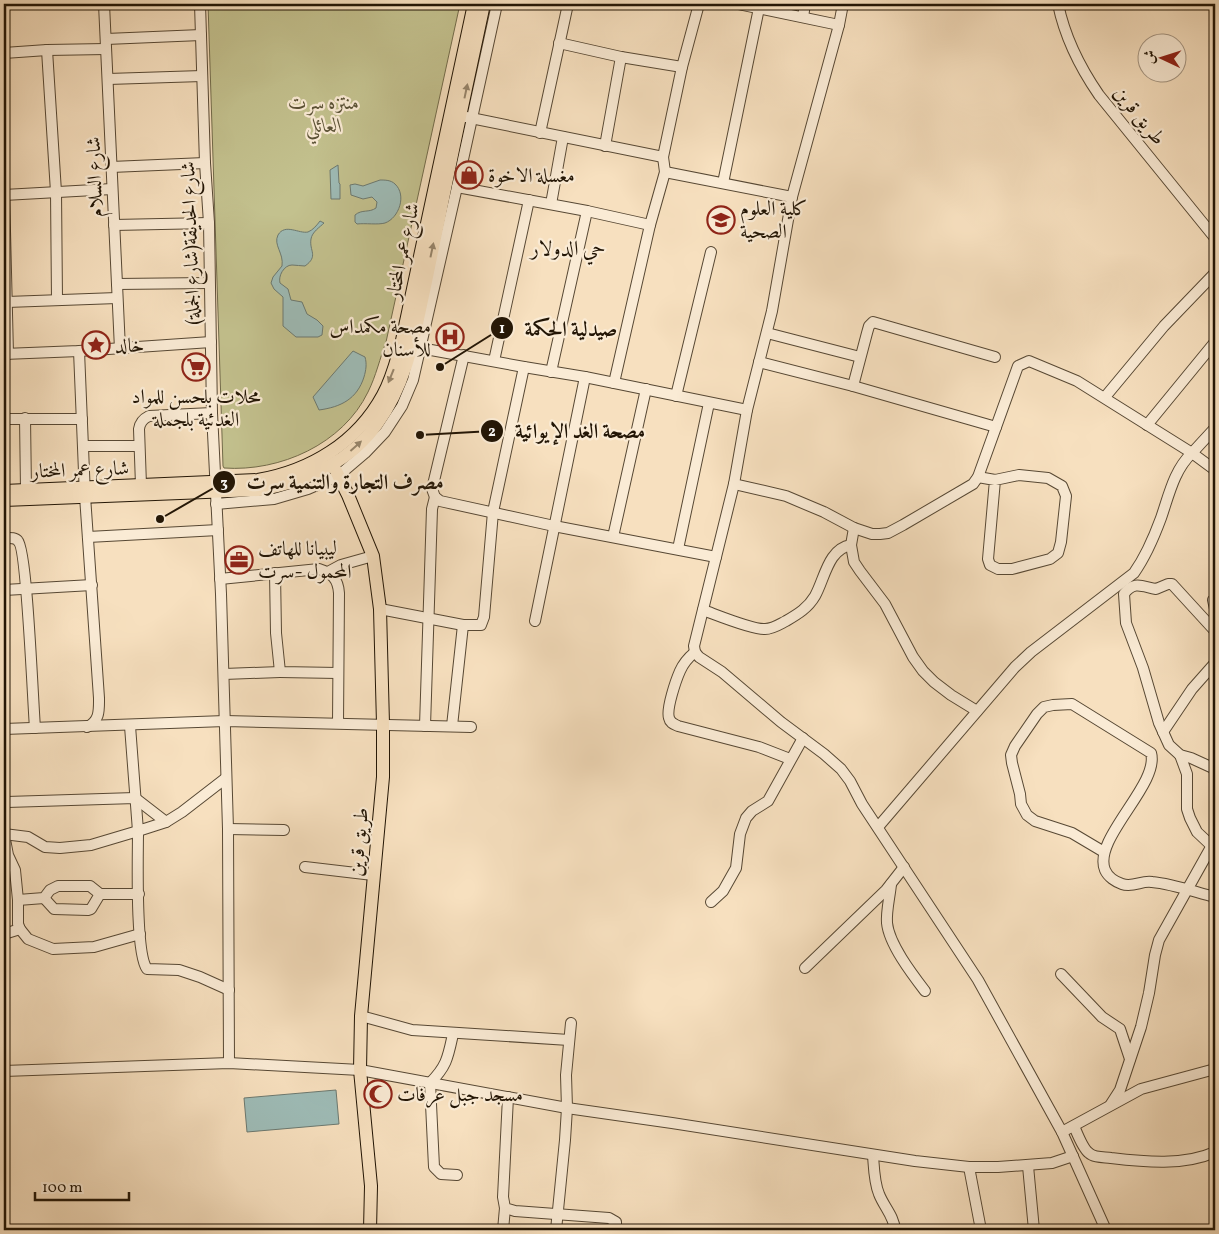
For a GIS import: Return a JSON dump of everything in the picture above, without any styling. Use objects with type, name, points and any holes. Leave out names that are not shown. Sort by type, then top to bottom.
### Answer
[{"type":"main road","name":"شارع عمر المختار","points":[[216,493],[258,480],[281,476],[302,468],[328,454],[350,438],[368,418],[383,396],[394,372],[401,345],[474,4]]},
{"type":"main road","points":[[4,500],[134,488],[272,494],[283,486],[336,470],[358,445],[381,428],[404,375],[412,346],[467,117],[484,4]]},
{"type":"main road","name":"طريق قرين","points":[[336,470],[373,556],[380,609],[383,777],[361,1016],[360,1070],[371,1186],[370,1230]]},
{"type":"main road","name":"شارع عمر المختار","points":[[4,491],[84,492]]},
{"type":"street","name":"شارع السلام","points":[[104,4],[120,348]]},
{"type":"street","name":"شارع الحديقة(شارع الجملة)","points":[[200,4],[205,163],[209,223],[212,413],[224,674],[228,829],[229,1063]]},
{"type":"street","points":[[381,428],[402,406],[412,380],[457,187],[467,117],[497,4]]},
{"type":"street","points":[[540,133],[568,4]]},
{"type":"street","points":[[614,383],[650,225],[665,172],[664,158],[682,68],[699,4]]},
{"type":"street","points":[[741,4],[839,25]]},
{"type":"street","points":[[803,18],[805,4]]},
{"type":"street","points":[[843,4],[792,197],[772,311],[747,410],[734,484],[694,646],[695,652],[698,657],[722,672],[841,769],[978,980],[1062,1132],[1106,1230]]},
{"type":"street","name":"طريق قرين","points":[[1058,4],[1067,38],[1076,60],[1098,95],[1215,238]]},
{"type":"street","points":[[723,183],[759,8]]},
{"type":"street","points":[[106,39],[201,35]]},
{"type":"street","points":[[559,43],[682,68]]},
{"type":"street","points":[[4,53],[47,50],[106,50]]},
{"type":"street","points":[[47,50],[56,192],[57,300]]},
{"type":"street","points":[[605,146],[621,57]]},
{"type":"street","points":[[108,79],[202,76]]},
{"type":"street","points":[[467,117],[664,158]]},
{"type":"street","points":[[551,204],[563,137]]},
{"type":"street","points":[[111,167],[205,163]]},
{"type":"street","points":[[665,172],[792,197]]},
{"type":"street","points":[[457,187],[587,211],[650,225]]},
{"type":"street","points":[[4,195],[112,189]]},
{"type":"street","points":[[4,190],[6,354],[211,342]]},
{"type":"street","points":[[494,361],[529,200]]},
{"type":"street","points":[[551,372],[587,211]]},
{"type":"street","points":[[114,225],[209,223]]},
{"type":"street","points":[[676,396],[711,252]]},
{"type":"street","points":[[1105,397],[1164,326],[1215,273]]},
{"type":"street","points":[[117,284],[209,283]]},
{"type":"street","points":[[6,302],[117,298]]},
{"type":"street","points":[[853,386],[869,326],[873,322],[995,357]]},
{"type":"street","points":[[767,333],[860,357]]},
{"type":"street","points":[[1147,425],[1215,342]]},
{"type":"street","points":[[420,348],[585,377],[747,410]]},
{"type":"street","points":[[78,351],[84,492],[92,585],[99,712],[94,723],[89,727],[84,727]]},
{"type":"street","points":[[464,355],[432,490],[435,497],[440,501],[554,526],[716,557]]},
{"type":"street","points":[[759,362],[853,386],[996,427]]},
{"type":"street","points":[[734,484],[786,496],[824,512],[854,528],[872,534],[888,533],[968,488],[978,477],[1018,366],[1023,362],[1034,362],[1078,381],[1192,453],[1215,470]]},
{"type":"street","points":[[380,609],[463,625],[481,625],[484,618],[493,512],[524,367]]},
{"type":"street","points":[[535,621],[585,377]]},
{"type":"street","points":[[613,537],[646,389]]},
{"type":"street","points":[[678,549],[710,403]]},
{"type":"street","points":[[134,488],[140,423],[149,416],[212,413]]},
{"type":"street","points":[[25,418],[26,490]]},
{"type":"street","points":[[4,419],[82,419]]},
{"type":"street","points":[[878,826],[1015,667],[1031,652],[1134,573],[1144,558],[1161,519],[1174,479],[1182,465],[1215,428]]},
{"type":"street","points":[[83,446],[138,446]]},
{"type":"street","points":[[978,477],[995,480],[1019,475],[1032,476],[1048,478],[1062,486],[1066,496],[1066,508],[1058,553],[1050,559],[1012,569],[998,569],[990,565],[988,559],[995,480]]},
{"type":"street","points":[[425,726],[432,509],[435,497]]},
{"type":"street","points":[[854,528],[851,546],[854,562],[885,604],[913,657],[923,671],[950,695],[977,711]]},
{"type":"street","points":[[88,537],[218,530]]},
{"type":"street","points":[[4,538],[14,538],[19,541],[22,548],[35,728]]},
{"type":"street","points":[[703,610],[760,629],[773,628],[800,613],[806,607],[814,597],[836,553],[844,547],[851,546]]},
{"type":"street","points":[[328,572],[348,562],[373,556]]},
{"type":"street","points":[[220,579],[319,569],[328,572],[335,578],[338,584],[338,724]]},
{"type":"street","points":[[275,573],[276,633],[280,672]]},
{"type":"street","points":[[1215,631],[1172,584],[1156,589],[1143,585],[1134,585],[1124,594],[1126,623],[1169,745],[1180,755],[1215,769]]},
{"type":"street","points":[[4,590],[92,585]]},
{"type":"street","points":[[452,726],[463,625]]},
{"type":"street","points":[[695,652],[680,670],[670,704],[668,717],[671,722],[678,726],[759,747],[790,759]]},
{"type":"street","points":[[1163,732],[1192,689],[1215,663]]},
{"type":"street","points":[[224,674],[280,672],[338,673]]},
{"type":"street","points":[[1104,852],[1072,833],[1035,821],[1023,810],[1011,755],[1015,746],[1044,707],[1072,704],[1151,753],[1153,762],[1151,768],[1104,852],[1105,871],[1113,880],[1121,884],[1133,886],[1149,881],[1215,897]]},
{"type":"street","points":[[4,729],[130,726],[225,721],[471,727]]},
{"type":"street","points":[[130,726],[138,831],[140,934],[143,964],[146,969],[179,970],[229,990]]},
{"type":"street","points":[[711,902],[723,892],[736,868],[740,834],[746,818],[752,811],[768,801],[803,738]]},
{"type":"street","points":[[1111,1104],[1119,1094],[1130,1059],[1149,994],[1159,940],[1214,845],[1197,832],[1187,809],[1187,774],[1180,755]]},
{"type":"street","points":[[4,833],[28,836],[45,847],[91,846],[166,822],[226,778]]},
{"type":"street","points":[[140,934],[94,947],[53,949],[28,939],[20,929],[15,870],[8,855],[4,833],[4,805],[7,802],[135,798],[166,822]]},
{"type":"street","points":[[228,829],[284,830]]},
{"type":"street","points":[[304,867],[373,875]]},
{"type":"street","points":[[805,968],[892,884],[904,867]]},
{"type":"street","points":[[4,877],[15,879]]},
{"type":"street","points":[[892,884],[886,920],[889,932],[902,958],[925,991]]},
{"type":"street","points":[[18,900],[44,898],[50,890],[58,886],[90,886],[100,894],[139,894]]},
{"type":"street","points":[[44,898],[54,909],[88,910],[100,894]]},
{"type":"street","points":[[4,934],[20,929]]},
{"type":"street","points":[[1061,974],[1102,1017],[1120,1029],[1130,1059]]},
{"type":"street","points":[[361,1016],[412,1030],[569,1040]]},
{"type":"street","points":[[556,1230],[567,1108],[566,1075],[571,1023]]},
{"type":"street","points":[[452,1034],[448,1059],[441,1072],[430,1083],[434,1167],[441,1174],[457,1175]]},
{"type":"street","points":[[4,1071],[229,1063],[360,1070],[567,1108],[874,1155],[969,1167],[1028,1166],[1058,1162],[1073,1156]]},
{"type":"street","points":[[1062,1132],[1129,1094],[1154,1084],[1215,1069]]},
{"type":"street","points":[[503,1230],[508,1098]]},
{"type":"street","points":[[1074,1126],[1087,1152],[1095,1156],[1136,1161],[1164,1161],[1198,1159],[1215,1152]]},
{"type":"street","points":[[874,1155],[874,1169],[879,1194],[891,1215],[895,1230]]},
{"type":"street","points":[[1028,1166],[1034,1230]]},
{"type":"street","points":[[969,1167],[981,1230]]},
{"type":"street","points":[[505,1208],[515,1211],[613,1219],[616,1222],[616,1230]]},
{"type":"green space","name":"منتزه سرت العائلي","points":[[208,4],[460,4],[386,342],[371,386],[357,410],[343,426],[326,440],[308,451],[288,459],[267,465],[245,468],[224,468],[223,466]]},
{"type":"water","points":[[338,165],[340,199],[331,199],[330,170]]},
{"type":"water","points":[[380,180],[392,182],[399,189],[400,206],[394,216],[385,223],[357,224],[355,222],[355,215],[376,208],[377,202],[372,197],[363,199],[351,195],[350,185],[363,186]]},
{"type":"water","points":[[320,221],[324,223],[314,232],[311,239],[312,259],[305,266],[289,265],[282,271],[280,277],[280,283],[288,289],[291,300],[302,302],[307,314],[323,326],[322,335],[318,337],[296,337],[283,326],[283,297],[274,289],[271,283],[273,277],[282,266],[282,257],[277,239],[278,235],[284,230],[308,232]]},
{"type":"water","points":[[353,351],[365,357],[366,360],[361,385],[347,401],[334,407],[319,410],[313,397]]},
{"type":"water","points":[[336,1090],[339,1124],[247,1132],[244,1098]]},
{"type":"place","name":"مغسلة الاخوة","points":[[469,175]]},
{"type":"place","name":"كلية العلوم الصحية","points":[[721,220]]},
{"type":"place","name":"مصحة مكمداس للأسنان","points":[[450,337]]},
{"type":"place","name":"خالد","points":[[96,345]]},
{"type":"place","name":"محلات بلحسن للمواد الغدئية بلجملة","points":[[196,367]]},
{"type":"place","name":"صيدلية الحكمة","points":[[440,367]]},
{"type":"place","name":"مصحة الغد الإيوائية","points":[[420,435]]},
{"type":"place","name":"مصرف التجارة والتنمية سرت","points":[[160,519]]},
{"type":"place","name":"ليبيانا للهاتف المحمول -سرت","points":[[239,560]]},
{"type":"place","name":"مسجد جبل عرفات","points":[[378,1094]]},
{"type":"district","name":"حي الدولار","points":[[568,248]]}]
